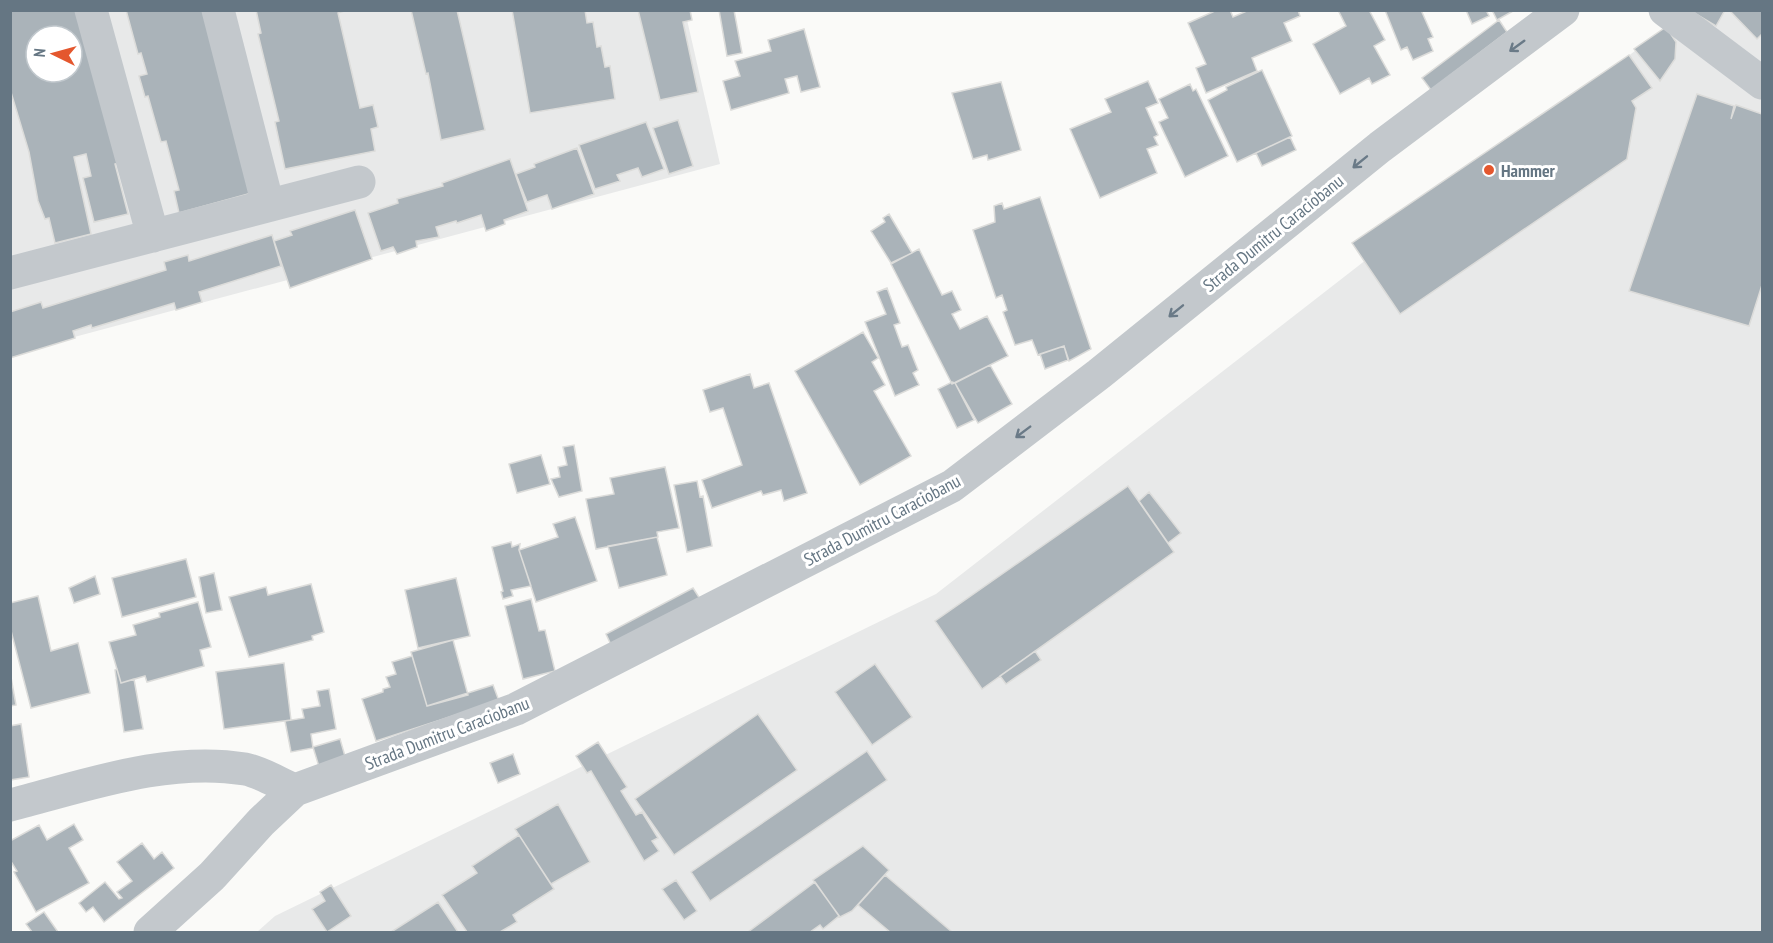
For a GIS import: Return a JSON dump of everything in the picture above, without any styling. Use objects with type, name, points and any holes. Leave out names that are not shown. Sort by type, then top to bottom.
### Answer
[{"type":"street","points":[[91,10],[153,236]]},
{"type":"street","points":[[218,10],[268,206]]},
{"type":"street","name":"Strada Dumitru Caraciobanu","points":[[150,933],[212,876],[261,822],[295,790],[516,709],[952,486],[1099,374],[1380,147],[1563,10]]},
{"type":"street","points":[[1665,10],[1762,83]]},
{"type":"street","points":[[10,273],[359,182]]},
{"type":"street","points":[[10,804],[136,773],[187,767],[247,769],[295,790]]},
{"type":"shaded area","points":[[11,11],[685,11],[720,164],[11,354]]},
{"type":"shaded area","points":[[1680,11],[1762,11],[1762,932],[257,932],[275,916],[936,594],[1658,33]]},
{"type":"building","points":[[10,10],[78,10],[82,24],[24,24],[24,84],[84,84],[84,29],[126,161],[115,164],[128,214],[94,222],[83,178],[91,176],[86,154],[74,157],[91,234],[55,243],[49,218],[45,219],[38,201],[29,152],[10,89]]},
{"type":"building","points":[[126,10],[209,10],[259,191],[179,213],[174,191],[179,190],[166,141],[161,142],[148,96],[145,97],[139,76],[147,74],[141,53],[138,54]]},
{"type":"building","points":[[256,10],[347,10],[338,13],[360,108],[373,105],[378,127],[371,129],[375,151],[285,169],[275,122],[279,121],[258,34],[261,33]]},
{"type":"building","points":[[411,10],[457,10],[485,130],[441,140],[428,73],[426,74]]},
{"type":"building","points":[[512,10],[585,10],[587,23],[593,22],[597,47],[601,46],[605,67],[610,66],[615,99],[530,113]]},
{"type":"building","points":[[638,10],[690,10],[692,20],[683,22],[698,92],[660,100]]},
{"type":"building","points":[[719,10],[734,10],[742,53],[727,56]]},
{"type":"building","points":[[1217,10],[1230,10],[1233,17],[1249,10],[1298,10],[1300,16],[1284,23],[1292,41],[1252,58],[1257,71],[1206,93],[1196,68],[1206,64],[1188,23]]},
{"type":"building","points":[[1338,10],[1369,10],[1385,40],[1374,46],[1390,75],[1372,84],[1369,78],[1340,94],[1313,44],[1346,26]]},
{"type":"building","points":[[1385,10],[1421,10],[1433,37],[1428,39],[1433,51],[1413,60],[1407,47],[1401,50]]},
{"type":"building","points":[[1466,10],[1486,10],[1489,16],[1472,24]]},
{"type":"building","points":[[1492,10],[1515,10],[1497,20]]},
{"type":"building","points":[[1689,10],[1725,10],[1716,26]]},
{"type":"building","points":[[1729,10],[1762,10],[1762,34],[1757,39]]},
{"type":"building","points":[[1499,20],[1507,32],[1431,90],[1422,78]]},
{"type":"building","points":[[1666,27],[1676,42],[1675,59],[1660,81],[1634,49]]},
{"type":"building","points":[[804,29],[820,87],[801,92],[797,76],[785,79],[789,93],[731,110],[723,81],[740,76],[735,61],[771,51],[768,40]]},
{"type":"building","points":[[1629,55],[1652,88],[1632,101],[1636,108],[1627,159],[1400,314],[1352,243]]},
{"type":"building","points":[[1262,70],[1292,136],[1237,162],[1208,100],[1227,90],[1226,87]]},
{"type":"building","points":[[1148,81],[1158,103],[1146,108],[1158,135],[1154,137],[1158,145],[1147,149],[1157,173],[1100,198],[1070,129],[1111,112],[1105,99]]},
{"type":"building","points":[[1001,82],[1021,150],[988,160],[987,155],[973,159],[952,93]]},
{"type":"building","points":[[1190,84],[1193,91],[1196,89],[1228,156],[1185,177],[1159,122],[1168,118],[1159,99]]},
{"type":"building","points":[[1697,94],[1734,106],[1731,119],[1736,105],[1762,114],[1762,285],[1749,326],[1629,291]]},
{"type":"building","points":[[678,120],[693,166],[669,174],[653,128]]},
{"type":"building","points":[[646,122],[664,169],[642,177],[638,168],[617,175],[620,181],[595,189],[579,145]]},
{"type":"building","points":[[1290,137],[1296,150],[1262,166],[1256,153]]},
{"type":"building","points":[[577,148],[594,194],[552,209],[547,195],[527,202],[516,174],[535,167],[534,164]]},
{"type":"building","points":[[510,159],[528,211],[504,220],[505,224],[486,231],[481,215],[457,223],[456,221],[436,227],[439,237],[416,241],[417,247],[397,254],[393,247],[381,251],[368,213],[398,203],[397,199],[443,186],[442,183]]},
{"type":"building","points":[[1040,197],[1091,349],[1069,361],[1064,346],[1038,355],[1032,340],[1015,345],[1003,312],[1007,310],[1002,295],[996,298],[973,230],[995,222],[994,206],[1002,203],[1004,209]]},
{"type":"building","points":[[355,210],[372,259],[290,288],[274,241],[292,235],[290,231]]},
{"type":"building","points":[[889,214],[912,253],[891,263],[871,231],[885,222],[883,218]]},
{"type":"building","points":[[272,235],[281,266],[199,292],[202,302],[176,310],[174,303],[92,328],[91,325],[73,331],[75,338],[10,358],[10,312],[41,302],[43,308],[166,270],[164,262],[188,255],[189,261]]},
{"type":"building","points":[[919,249],[942,295],[952,291],[961,310],[952,314],[960,329],[987,316],[1008,356],[952,384],[891,264]]},
{"type":"building","points":[[887,288],[900,323],[894,325],[902,347],[908,345],[918,370],[913,373],[919,385],[895,396],[865,322],[886,314],[877,292]]},
{"type":"building","points":[[863,332],[878,358],[872,362],[885,385],[874,391],[911,456],[860,485],[795,371]]},
{"type":"building","points":[[1064,346],[1068,360],[1045,369],[1040,354]]},
{"type":"building","points":[[990,365],[1012,404],[978,423],[955,383]]},
{"type":"building","points":[[750,374],[754,388],[769,383],[807,493],[784,501],[781,490],[763,495],[761,491],[712,508],[702,480],[742,465],[723,408],[710,412],[703,390]]},
{"type":"building","points":[[952,382],[955,383],[974,420],[957,428],[938,389]]},
{"type":"building","points":[[574,445],[582,491],[559,497],[551,479],[560,477],[558,467],[567,465],[563,447]]},
{"type":"building","points":[[541,455],[550,484],[517,493],[509,464]]},
{"type":"building","points":[[665,467],[679,528],[657,532],[658,537],[596,549],[586,499],[614,494],[610,478]]},
{"type":"building","points":[[697,481],[700,497],[703,496],[712,546],[687,552],[674,485]]},
{"type":"building","points":[[1128,486],[1174,552],[982,689],[935,621]]},
{"type":"building","points":[[1149,492],[1181,533],[1168,543],[1139,501]]},
{"type":"building","points":[[575,517],[597,581],[536,602],[519,550],[558,537],[553,524]]},
{"type":"building","points":[[657,537],[667,575],[619,588],[608,546]]},
{"type":"building","points":[[511,542],[512,547],[520,544],[519,550],[531,586],[511,590],[513,596],[503,599],[492,547]]},
{"type":"building","points":[[186,559],[196,597],[122,617],[112,578]]},
{"type":"building","points":[[214,573],[222,610],[206,613],[199,577]]},
{"type":"building","points":[[95,576],[100,594],[74,603],[69,588]]},
{"type":"building","points":[[456,578],[470,636],[418,648],[405,590]]},
{"type":"building","points":[[311,584],[324,632],[312,636],[313,640],[249,657],[229,597],[266,587],[268,595]]},
{"type":"building","points":[[693,588],[702,602],[613,649],[606,634]]},
{"type":"building","points":[[38,596],[51,651],[78,643],[90,693],[31,708],[10,627],[10,603]]},
{"type":"building","points":[[531,599],[539,631],[545,630],[555,671],[523,679],[505,606]]},
{"type":"building","points":[[198,602],[211,647],[200,650],[204,666],[147,682],[145,676],[121,683],[109,642],[136,635],[133,625],[160,617],[159,613]]},
{"type":"building","points":[[453,640],[468,695],[427,706],[411,652]]},
{"type":"building","points":[[1035,651],[1041,660],[1006,684],[1000,676]]},
{"type":"building","points":[[412,656],[427,706],[493,685],[499,701],[376,741],[362,699],[383,692],[383,689],[390,687],[386,677],[396,674],[392,662]]},
{"type":"building","points":[[284,663],[291,720],[224,729],[216,672]]},
{"type":"building","points":[[875,664],[912,717],[872,745],[835,692]]},
{"type":"building","points":[[117,669],[121,683],[134,679],[143,729],[124,732],[115,670]]},
{"type":"building","points":[[10,672],[16,705],[10,706]]},
{"type":"building","points":[[329,689],[336,729],[311,734],[313,748],[291,752],[285,721],[304,718],[302,709],[320,706],[317,691]]},
{"type":"building","points":[[758,714],[797,770],[674,855],[635,799]]},
{"type":"building","points":[[21,724],[29,777],[10,780],[10,726]]},
{"type":"building","points":[[340,739],[347,763],[320,770],[313,747]]},
{"type":"building","points":[[598,742],[627,787],[621,791],[636,815],[642,812],[658,838],[652,841],[659,851],[644,861],[591,771],[587,773],[576,756]]},
{"type":"building","points":[[867,751],[887,780],[710,901],[691,872]]},
{"type":"building","points":[[513,754],[520,774],[498,783],[490,763]]},
{"type":"building","points":[[558,804],[590,862],[551,884],[515,829]]},
{"type":"building","points":[[74,824],[83,840],[69,848],[89,883],[36,912],[14,872],[17,871],[10,860],[10,841],[39,825],[47,840]]},
{"type":"building","points":[[519,835],[554,889],[513,915],[517,922],[500,932],[467,932],[442,895],[477,873],[472,866]]},
{"type":"building","points":[[142,843],[154,859],[162,852],[174,868],[104,922],[93,907],[86,912],[79,903],[105,882],[119,899],[122,898],[117,892],[132,881],[117,862]]},
{"type":"building","points":[[863,846],[889,870],[852,911],[840,917],[813,880]]},
{"type":"building","points":[[885,875],[952,932],[890,932],[858,905]]},
{"type":"building","points":[[676,880],[697,911],[684,920],[662,889]]},
{"type":"building","points":[[815,882],[839,916],[823,929],[820,925],[810,932],[748,932]]},
{"type":"building","points":[[331,885],[351,916],[327,932],[312,909],[325,901],[320,892]]},
{"type":"building","points":[[438,902],[458,932],[391,932]]},
{"type":"building","points":[[44,912],[58,932],[32,932],[26,924]]},
{"type":"place","name":"Hammer","points":[[1489,170]]}]
